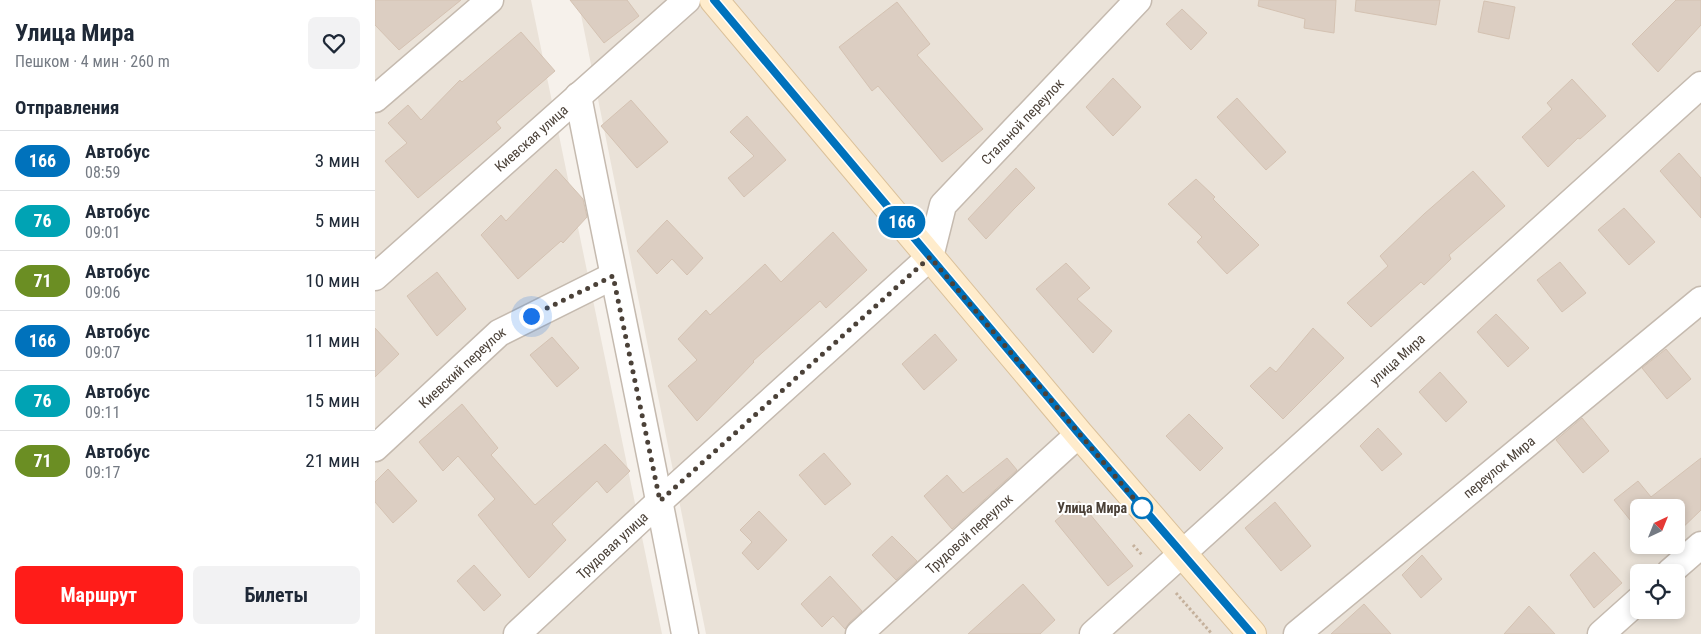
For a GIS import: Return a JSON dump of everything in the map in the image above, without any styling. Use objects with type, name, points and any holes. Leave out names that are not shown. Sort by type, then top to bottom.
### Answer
[{"type":"main road","points":[[714,0],[1079,434],[1252,634]]},
{"type":"street","points":[[375,99],[490,0]]},
{"type":"street","name":"Киевская улица","points":[[375,277],[687,0]]},
{"type":"street","name":"Стальной переулок","points":[[930,257],[943,205],[1139,0]]},
{"type":"street","name":"улица Мира","points":[[1093,634],[1701,85]]},
{"type":"street","points":[[578,96],[685,634]]},
{"type":"street","name":"Трудовая улица","points":[[517,634],[660,501],[930,257]]},
{"type":"street","name":"Киевский переулок","points":[[375,448],[499,333],[613,276]]},
{"type":"street","name":"переулок Мира","points":[[1297,634],[1701,300]]},
{"type":"street","name":"Трудовой переулок","points":[[859,634],[1079,434]]},
{"type":"street","points":[[1679,564],[1701,545]]},
{"type":"street","points":[[1601,634],[1630,608]]},
{"type":"shaded area","points":[[375,0],[531,0],[662,634],[375,634]]},
{"type":"shaded area","points":[[578,0],[1701,0],[1701,634],[706,634]]},
{"type":"building","points":[[375,0],[461,0],[399,50],[375,25]]},
{"type":"building","points":[[570,0],[627,0],[639,16],[604,43]]},
{"type":"building","points":[[1259,0],[1336,0],[1334,33],[1304,28],[1305,19],[1258,6]]},
{"type":"building","points":[[1356,0],[1440,0],[1436,25],[1355,11]]},
{"type":"building","points":[[1676,0],[1701,0],[1701,25],[1658,72],[1632,44]]},
{"type":"building","points":[[1484,1],[1515,7],[1509,39],[1478,32]]},
{"type":"building","points":[[897,2],[930,44],[917,55],[983,129],[942,162],[878,86],[872,91],[839,47]]},
{"type":"building","points":[[1182,9],[1207,33],[1191,50],[1166,24]]},
{"type":"building","points":[[521,32],[555,71],[496,122],[501,128],[418,198],[385,161],[407,143],[388,123],[408,105],[421,120],[460,80],[462,82]]},
{"type":"building","points":[[1113,78],[1141,107],[1113,136],[1086,107]]},
{"type":"building","points":[[1572,79],[1606,116],[1580,139],[1578,138],[1548,167],[1522,137],[1552,109],[1547,103]]},
{"type":"building","points":[[1237,98],[1286,152],[1266,170],[1217,117]]},
{"type":"building","points":[[631,100],[668,142],[637,168],[601,126]]},
{"type":"building","points":[[747,116],[786,160],[744,197],[728,178],[754,156],[730,132]]},
{"type":"building","points":[[1679,153],[1701,178],[1701,218],[1660,171]]},
{"type":"building","points":[[1016,168],[1035,188],[986,239],[968,219]]},
{"type":"building","points":[[556,169],[583,199],[587,217],[563,243],[561,241],[518,279],[481,235],[501,215],[506,221]]},
{"type":"building","points":[[1473,171],[1505,206],[1449,255],[1451,259],[1424,285],[1421,282],[1371,327],[1347,303],[1388,266],[1380,256]]},
{"type":"building","points":[[1196,179],[1215,197],[1213,199],[1259,245],[1227,274],[1197,242],[1202,237],[1168,204]]},
{"type":"building","points":[[1624,208],[1655,242],[1629,265],[1598,230]]},
{"type":"building","points":[[667,220],[703,258],[687,275],[672,259],[657,274],[637,251]]},
{"type":"building","points":[[833,232],[867,270],[826,308],[820,301],[753,361],[697,421],[668,386],[697,360],[678,339],[706,310],[710,315],[765,264],[781,282]]},
{"type":"building","points":[[1560,262],[1586,293],[1562,312],[1537,280]]},
{"type":"building","points":[[1066,263],[1090,288],[1077,299],[1112,331],[1093,353],[1036,289]]},
{"type":"building","points":[[437,272],[466,309],[437,336],[407,296]]},
{"type":"building","points":[[1496,314],[1529,348],[1508,367],[1477,332]]},
{"type":"building","points":[[375,328],[399,354],[375,377]]},
{"type":"building","points":[[1313,328],[1344,358],[1283,419],[1250,386],[1270,367],[1276,372]]},
{"type":"building","points":[[935,334],[957,360],[924,390],[902,364]]},
{"type":"building","points":[[552,337],[579,368],[557,387],[530,355]]},
{"type":"building","points":[[1666,349],[1691,379],[1667,399],[1642,368]]},
{"type":"building","points":[[1440,372],[1467,402],[1446,422],[1419,392]]},
{"type":"building","points":[[462,404],[498,448],[491,455],[535,505],[605,444],[630,471],[607,493],[597,481],[552,524],[566,540],[529,578],[478,515],[495,499],[458,456],[443,471],[419,442]]},
{"type":"building","points":[[1189,414],[1223,448],[1200,471],[1166,436]]},
{"type":"building","points":[[1582,418],[1609,451],[1583,473],[1556,440]]},
{"type":"building","points":[[1378,428],[1402,454],[1382,471],[1360,446]]},
{"type":"building","points":[[824,453],[851,484],[825,505],[799,475]]},
{"type":"building","points":[[1007,458],[1017,470],[952,529],[924,496],[947,475],[963,493]]},
{"type":"building","points":[[1701,458],[1701,510],[1685,525],[1685,499],[1630,499],[1630,520],[1614,500],[1638,481],[1651,497]]},
{"type":"building","points":[[388,469],[417,501],[393,523],[375,502],[375,482]]},
{"type":"building","points":[[1079,501],[1133,566],[1108,586],[1055,521]]},
{"type":"building","points":[[1275,502],[1311,546],[1281,571],[1245,528]]},
{"type":"building","points":[[759,511],[787,540],[758,570],[742,553],[752,542],[740,530]]},
{"type":"building","points":[[892,536],[917,561],[896,580],[872,555]]},
{"type":"building","points":[[1594,552],[1622,583],[1594,608],[1570,575]]},
{"type":"building","points":[[1422,555],[1442,579],[1421,598],[1402,575]]},
{"type":"building","points":[[474,565],[501,595],[484,611],[457,581]]},
{"type":"building","points":[[830,576],[862,611],[845,629],[833,616],[822,627],[801,604]]},
{"type":"building","points":[[1023,584],[1055,620],[1040,634],[968,634]]},
{"type":"building","points":[[1364,604],[1391,634],[1331,634]]},
{"type":"building","points":[[1529,606],[1555,634],[1504,634]]},
{"type":"bus line","name":"166","points":[[714,0],[1079,434],[1252,634]]},
{"type":"place","name":"Улица Мира","points":[[1142,508]]},
{"type":"route","points":[[531,316],[613,276],[660,501],[930,257],[1142,508]]}]
